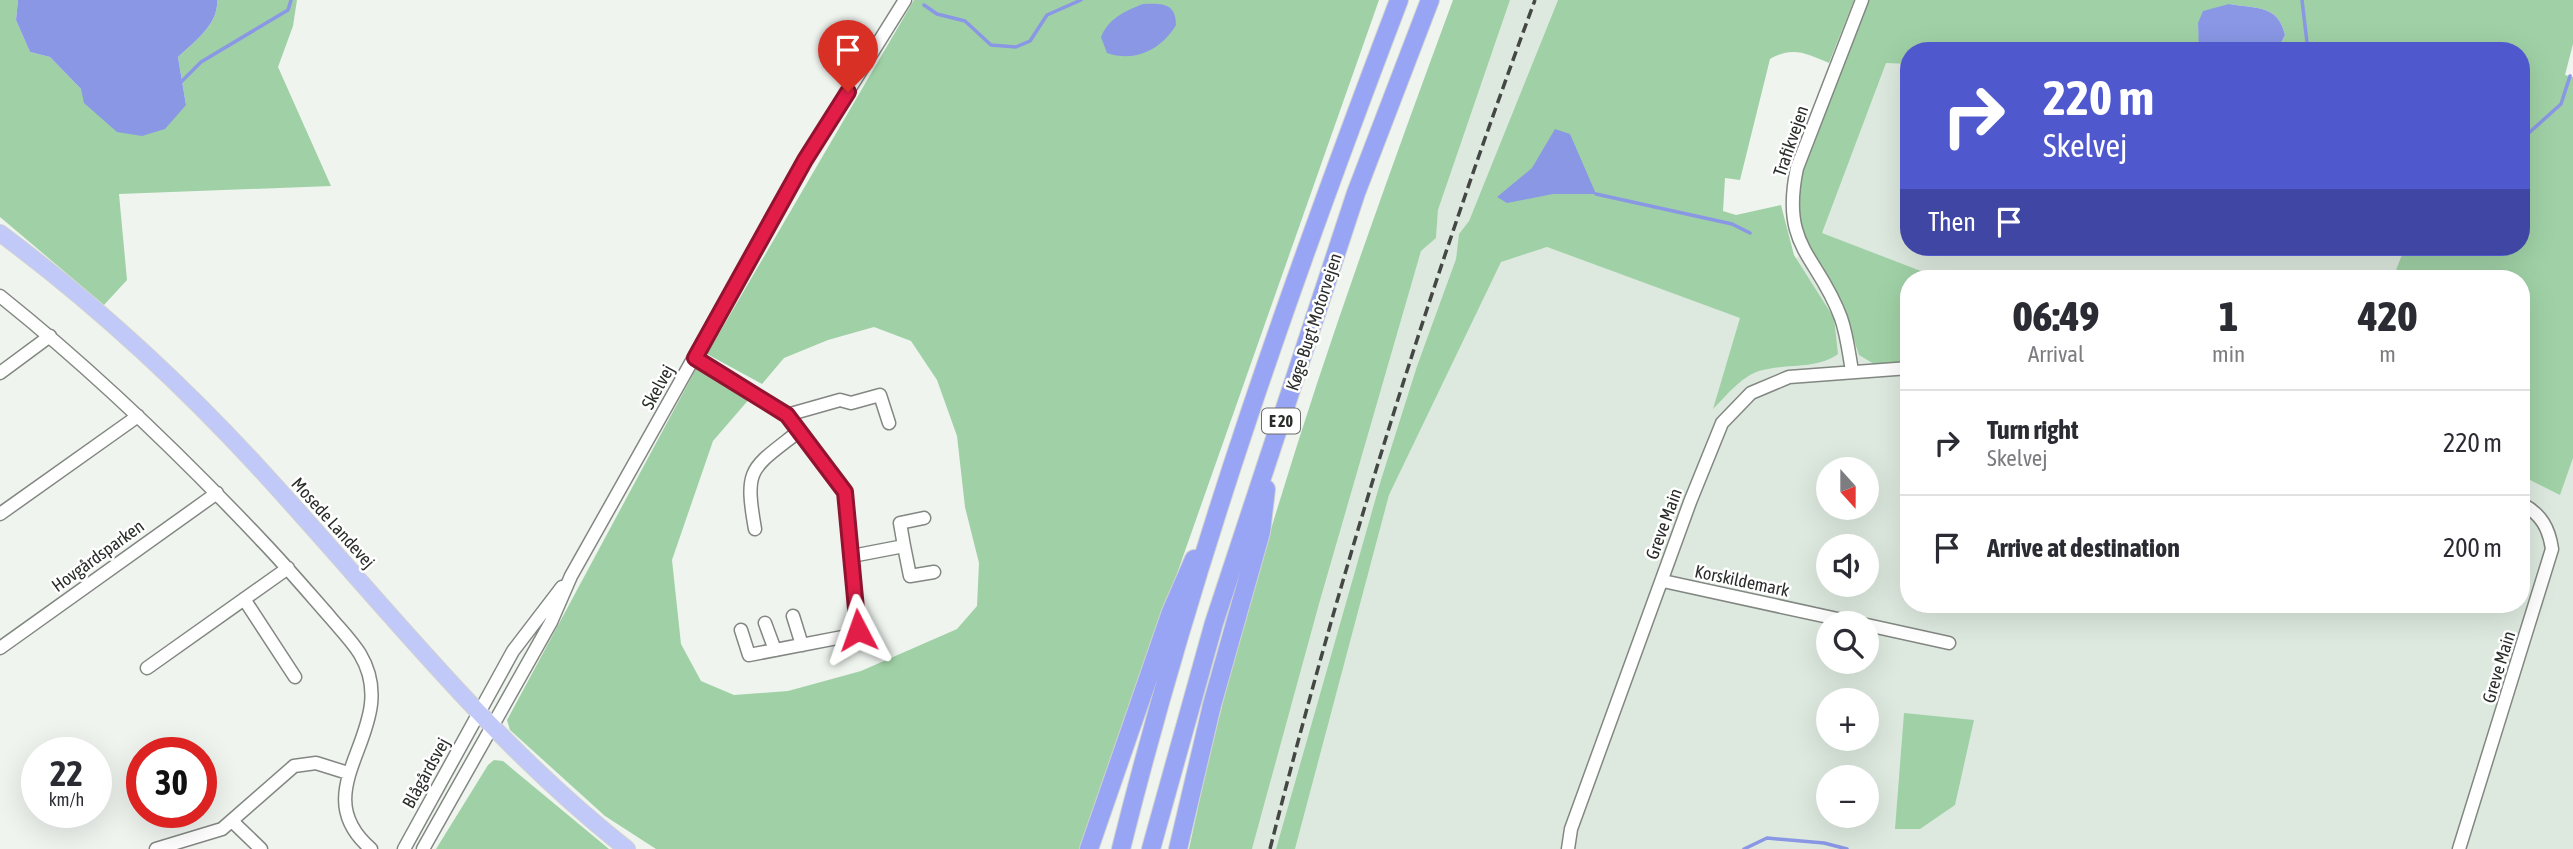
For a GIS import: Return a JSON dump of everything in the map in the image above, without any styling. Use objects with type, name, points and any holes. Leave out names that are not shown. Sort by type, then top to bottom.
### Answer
[{"type":"highway","name":"Køge Bugt Motorvejen","points":[[1121,849],[1192,600],[1231,476],[1326,192],[1399,0]]},
{"type":"highway","name":"Køge Bugt Motorvejen","points":[[1151,849],[1214,622],[1356,193],[1430,0]]},
{"type":"highway","points":[[1178,849],[1212,705],[1261,532],[1271,452]]},
{"type":"highway","points":[[1089,849],[1171,612],[1231,476]]},
{"type":"main road","name":"Mosede Landevej","points":[[0,233],[93,307],[206,412],[478,714],[627,849]]},
{"type":"street","name":"Skelvej","points":[[490,726],[551,622],[572,576],[805,160],[905,0]]},
{"type":"street","name":"Trafikvejen","points":[[1852,371],[1841,319],[1799,241],[1793,216],[1792,193],[1797,168],[1862,0]]},
{"type":"street","points":[[0,296],[50,336],[217,493],[288,568],[358,651],[371,675],[371,717],[348,773],[343,799],[348,818],[358,838],[371,849]]},
{"type":"street","points":[[0,373],[50,336]]},
{"type":"street","points":[[695,358],[787,415],[845,492],[858,630],[853,635],[749,655],[741,630]]},
{"type":"street","name":"Greve Main","points":[[1568,849],[1572,829],[1722,423],[1751,393],[1789,377],[1900,368]]},
{"type":"street","points":[[787,415],[840,400],[851,402],[880,395],[888,423]]},
{"type":"street","points":[[0,514],[138,416]]},
{"type":"street","points":[[755,529],[748,488],[759,462],[798,432]]},
{"type":"street","name":"Hovgårdsparken","points":[[0,648],[217,493]]},
{"type":"street","name":"Greve Main","points":[[2459,849],[2552,549],[2549,533],[2542,519],[2530,510]]},
{"type":"street","points":[[924,518],[900,523],[909,576],[934,572]]},
{"type":"street","points":[[852,556],[904,546]]},
{"type":"street","points":[[147,668],[288,568]]},
{"type":"street","name":"Skelvej","points":[[478,714],[513,651],[541,611],[572,576]]},
{"type":"street","name":"Korskildemark","points":[[1662,581],[1816,614]]},
{"type":"street","points":[[244,599],[295,677]]},
{"type":"street","points":[[793,616],[802,645]]},
{"type":"street","points":[[765,622],[775,650]]},
{"type":"street","points":[[1879,628],[1949,643]]},
{"type":"street","name":"Blågårdsvej","points":[[404,849],[478,714]]},
{"type":"street","name":"Blågårdsvej","points":[[423,849],[490,726]]},
{"type":"street","points":[[157,849],[208,835],[233,822],[283,773],[294,766],[316,763],[348,773]]},
{"type":"street","points":[[233,822],[261,849]]},
{"type":"street","name":"Greve Main","points":[[1572,829],[1574,849]]},
{"type":"shaded area","points":[[1510,0],[1558,0],[1469,221],[1459,235],[1456,259],[1417,366],[1380,483],[1276,849],[1252,849],[1319,604],[1421,251],[1436,238],[1438,210]]},
{"type":"shaded area","points":[[1884,60],[1900,61],[1900,256],[2404,256],[2398,270],[1900,270],[1900,613],[2530,613],[2530,480],[2559,494],[2573,458],[2573,849],[1295,849],[1389,495],[1500,262],[1547,247],[1741,318],[1815,238]]},
{"type":"green space","points":[[0,0],[18,0],[16,20],[30,52],[50,57],[81,89],[186,105],[178,57],[210,25],[217,9],[217,0],[297,0],[293,26],[278,67],[331,186],[119,194],[127,280],[104,305],[0,217]]},
{"type":"green space","points":[[914,0],[1379,0],[1080,849],[656,849],[605,816],[510,730],[507,720],[697,367],[751,397],[713,441],[672,560],[681,644],[701,681],[734,695],[788,691],[861,671],[957,629],[977,606],[979,563],[965,507],[957,436],[937,380],[911,341],[874,327],[828,340],[784,358],[762,384],[707,354]]},
{"type":"green space","points":[[1453,0],[1510,0],[1438,210],[1436,238],[1421,251],[1319,604],[1252,849],[1189,849],[1214,740],[1272,525],[1340,314]]},
{"type":"green space","points":[[1558,0],[1854,0],[1829,63],[1799,52],[1785,53],[1770,59],[1740,180],[1725,178],[1723,211],[1736,215],[1781,205],[1794,255],[1834,318],[1838,354],[1820,362],[1752,374],[1734,387],[1713,409],[1740,318],[1547,247],[1501,262],[1389,495],[1295,849],[1276,849],[1380,483],[1417,366],[1456,259],[1459,234],[1469,221]]},
{"type":"green space","points":[[1869,0],[2573,0],[2573,44],[2565,75],[2573,77],[2573,458],[2560,495],[2530,480],[2530,270],[2396,270],[2402,256],[2530,256],[2530,42],[2282,42],[2285,35],[2282,25],[2271,13],[2229,4],[2198,23],[2199,42],[1900,42],[1900,64],[1886,63],[1822,233],[1918,270],[1900,270],[1900,363],[1874,364],[1859,355],[1844,309],[1807,242],[1797,216],[1797,188]]},
{"type":"green space","points":[[1904,713],[1974,720],[1955,805],[1920,829],[1895,829]]},
{"type":"green space","points":[[494,760],[503,761],[609,849],[436,849],[488,765]]},
{"type":"water","points":[[18,0],[217,0],[217,9],[210,25],[178,57],[186,105],[165,129],[142,136],[117,132],[84,103],[81,89],[50,57],[30,52],[16,20]]},
{"type":"water","points":[[1143,4],[1162,4],[1171,8],[1176,25],[1170,34],[1147,52],[1128,56],[1107,53],[1101,37],[1104,30],[1113,20]]},
{"type":"water","points":[[2229,4],[2264,10],[2277,18],[2285,35],[2282,42],[2199,42],[2198,23],[2203,11]]},
{"type":"water","points":[[1555,129],[1570,134],[1596,194],[1553,194],[1507,203],[1497,197],[1532,168]]},
{"type":"waterway","points":[[181,82],[201,62],[288,10],[291,0]]},
{"type":"waterway","points":[[924,5],[937,14],[965,21],[991,45],[1016,47],[1030,41],[1047,15],[1081,0]]},
{"type":"waterway","points":[[2302,0],[2307,42]]},
{"type":"waterway","points":[[2530,132],[2561,104],[2570,76]]},
{"type":"waterway","points":[[1596,194],[1732,224],[1750,233]]},
{"type":"waterway","points":[[1744,849],[1767,838],[1824,843],[1847,849]]},
{"type":"railway","points":[[1270,849],[1328,634],[1391,421],[1460,209],[1535,0]]},
{"type":"route","points":[[848,92],[805,160],[695,358],[787,415],[845,492],[858,630]]}]
